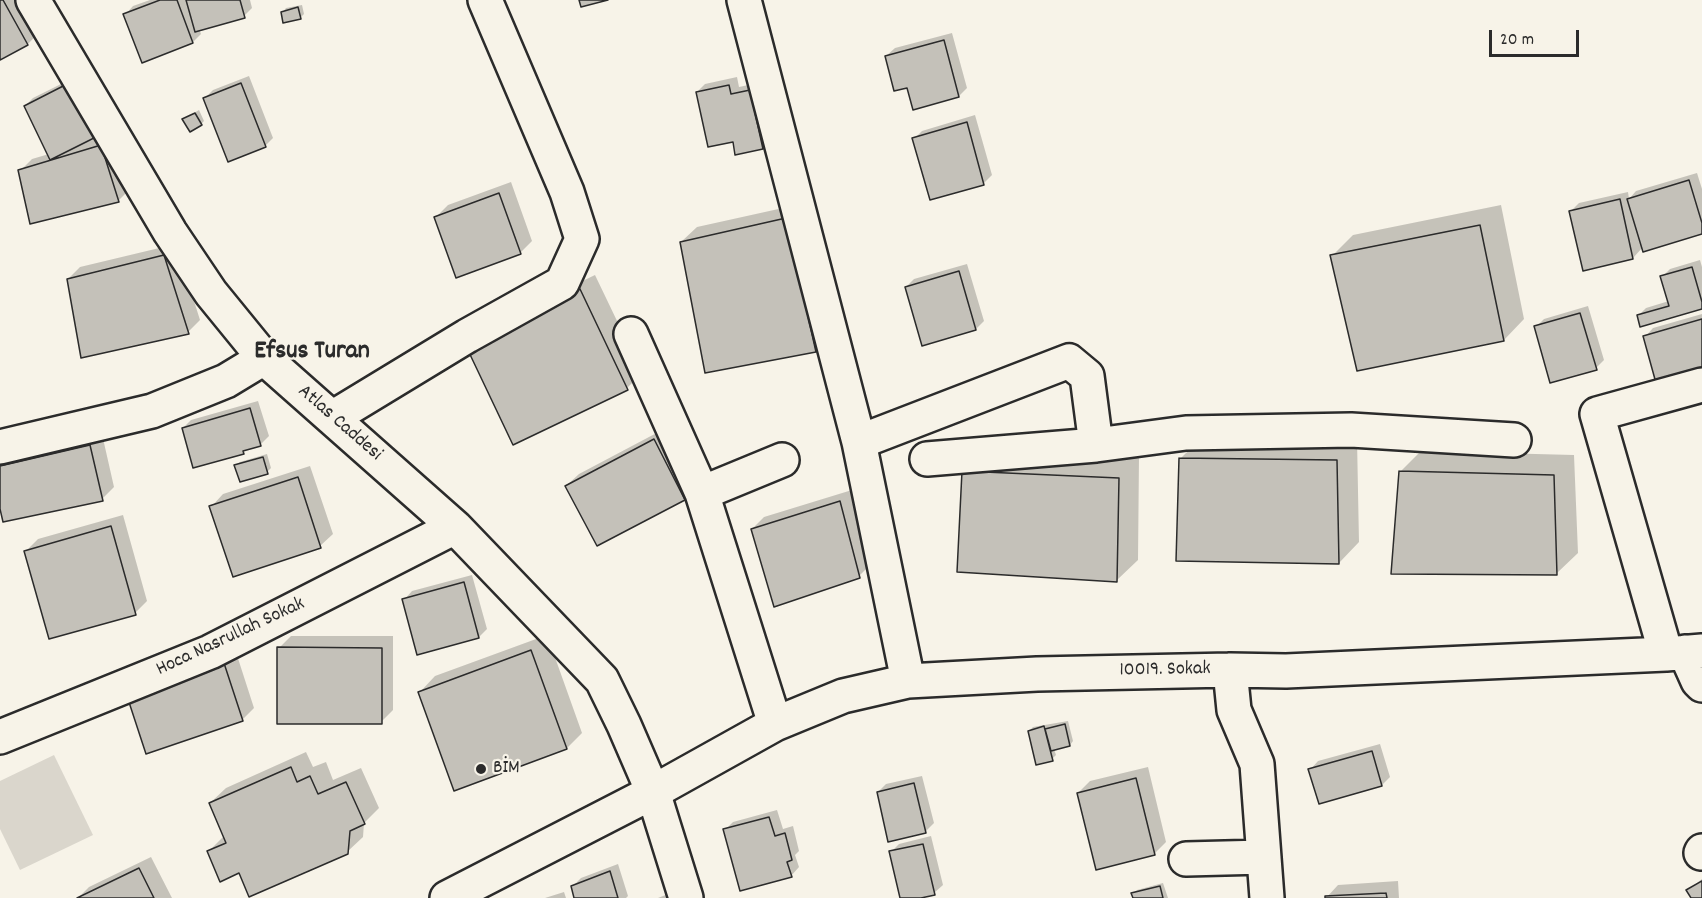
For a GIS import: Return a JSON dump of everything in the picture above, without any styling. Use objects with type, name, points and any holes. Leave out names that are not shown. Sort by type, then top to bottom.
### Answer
[{"type":"street","name":"Atlas Caddesi","points":[[33,0],[170,232],[211,293],[264,358],[455,526],[602,680],[653,792],[686,898]]},
{"type":"street","points":[[332,418],[468,336],[562,283],[582,239],[567,192],[485,0]]},
{"type":"street","points":[[745,1],[859,442],[908,681]]},
{"type":"street","points":[[631,334],[702,494],[775,724]]},
{"type":"street","points":[[0,447],[152,411],[226,381],[264,358]]},
{"type":"street","points":[[859,442],[1069,361],[1087,376],[1096,445]]},
{"type":"street","points":[[1702,385],[1597,414],[1685,653],[1702,685]]},
{"type":"street","points":[[927,459],[1096,445],[1186,433],[1351,430],[1514,440]]},
{"type":"street","points":[[702,494],[782,460]]},
{"type":"street","name":"Hoca Nasrullah Sokak","points":[[0,737],[210,652],[455,526]]},
{"type":"street","name":"10019. Sokak","points":[[447,898],[653,792],[775,724],[843,696],[908,681],[1037,674],[1286,671],[1685,653]]},
{"type":"street","points":[[1230,670],[1234,710],[1257,764],[1267,898]]},
{"type":"street","points":[[1186,859],[1264,858]]},
{"type":"shaded area","points":[[54,755],[93,835],[20,870],[0,829],[0,781]]},
{"type":"building","points":[[0,0],[3,0],[28,45],[0,60]]},
{"type":"building","points":[[160,0],[177,0],[193,43],[142,63],[123,14]]},
{"type":"building","points":[[186,0],[240,0],[245,18],[195,32]]},
{"type":"building","points":[[579,0],[608,0],[581,7]]},
{"type":"building","points":[[298,7],[301,19],[283,23],[281,12]]},
{"type":"building","points":[[944,40],[959,97],[913,110],[907,88],[894,91],[885,56]]},
{"type":"building","points":[[71,82],[98,136],[50,160],[24,106]]},
{"type":"building","points":[[241,83],[266,147],[228,162],[203,98]]},
{"type":"building","points":[[729,85],[731,94],[750,90],[763,149],[735,155],[733,142],[708,147],[696,92]]},
{"type":"building","points":[[195,113],[202,125],[190,132],[182,119]]},
{"type":"building","points":[[967,122],[984,185],[930,200],[912,138]]},
{"type":"building","points":[[101,145],[119,202],[30,224],[18,170]]},
{"type":"building","points":[[1689,180],[1702,223],[1702,234],[1643,252],[1627,199]]},
{"type":"building","points":[[499,193],[521,254],[456,278],[434,217]]},
{"type":"building","points":[[1620,199],[1633,259],[1583,271],[1569,211]]},
{"type":"building","points":[[786,218],[816,352],[705,373],[680,242]]},
{"type":"building","points":[[1480,225],[1504,341],[1357,371],[1330,255]]},
{"type":"building","points":[[164,255],[189,334],[81,358],[67,279]]},
{"type":"building","points":[[1692,267],[1702,309],[1640,327],[1637,315],[1669,306],[1660,276]]},
{"type":"building","points":[[959,271],[976,330],[922,346],[905,287]]},
{"type":"building","points":[[580,289],[628,390],[513,445],[465,344]]},
{"type":"building","points":[[1580,313],[1597,370],[1550,383],[1534,326]]},
{"type":"building","points":[[1702,319],[1702,369],[1656,383],[1643,336]]},
{"type":"building","points":[[250,408],[261,446],[243,451],[244,454],[193,468],[182,428]]},
{"type":"building","points":[[654,439],[685,500],[597,546],[565,486]]},
{"type":"building","points":[[90,445],[103,501],[3,522],[0,509],[0,466]]},
{"type":"building","points":[[263,457],[268,474],[240,482],[234,465]]},
{"type":"building","points":[[1179,458],[1337,460],[1339,564],[1176,561]]},
{"type":"building","points":[[962,471],[1119,478],[1117,582],[957,572]]},
{"type":"building","points":[[1399,471],[1554,475],[1557,575],[1391,574]]},
{"type":"building","points":[[298,477],[321,548],[233,577],[209,506]]},
{"type":"building","points":[[840,501],[860,578],[774,607],[751,529]]},
{"type":"building","points":[[111,526],[136,615],[49,639],[24,551]]},
{"type":"building","points":[[464,582],[479,638],[417,655],[402,599]]},
{"type":"building","points":[[277,647],[382,648],[382,724],[277,724]]},
{"type":"building","points":[[531,650],[567,749],[454,791],[418,692]]},
{"type":"building","points":[[222,657],[243,721],[146,754],[125,690]]},
{"type":"building","points":[[1065,724],[1070,746],[1051,751],[1045,729]]},
{"type":"building","points":[[1044,726],[1053,761],[1036,765],[1028,731]]},
{"type":"building","points":[[1372,751],[1382,786],[1319,804],[1308,769]]},
{"type":"building","points":[[291,767],[297,782],[310,776],[318,794],[346,782],[365,824],[350,831],[348,854],[249,897],[239,873],[220,882],[207,851],[226,843],[209,803]]},
{"type":"building","points":[[1136,778],[1155,855],[1096,870],[1077,793]]},
{"type":"building","points":[[914,783],[926,833],[888,842],[877,792]]},
{"type":"building","points":[[769,817],[775,836],[785,833],[792,860],[787,862],[792,877],[740,891],[723,829]]},
{"type":"building","points":[[923,844],[935,895],[900,898],[889,851]]},
{"type":"building","points":[[139,868],[154,898],[77,898]]},
{"type":"building","points":[[610,871],[618,898],[574,898],[571,886]]},
{"type":"building","points":[[1702,881],[1702,898],[1691,898],[1686,890]]},
{"type":"building","points":[[1160,886],[1163,898],[1133,898],[1131,893]]},
{"type":"building","points":[[1386,893],[1387,898],[1325,898],[1325,896]]},
{"type":"place","name":"BİM","points":[[481,769]]},
{"type":"district","name":"Efsus Turan","points":[[312,353]]}]
